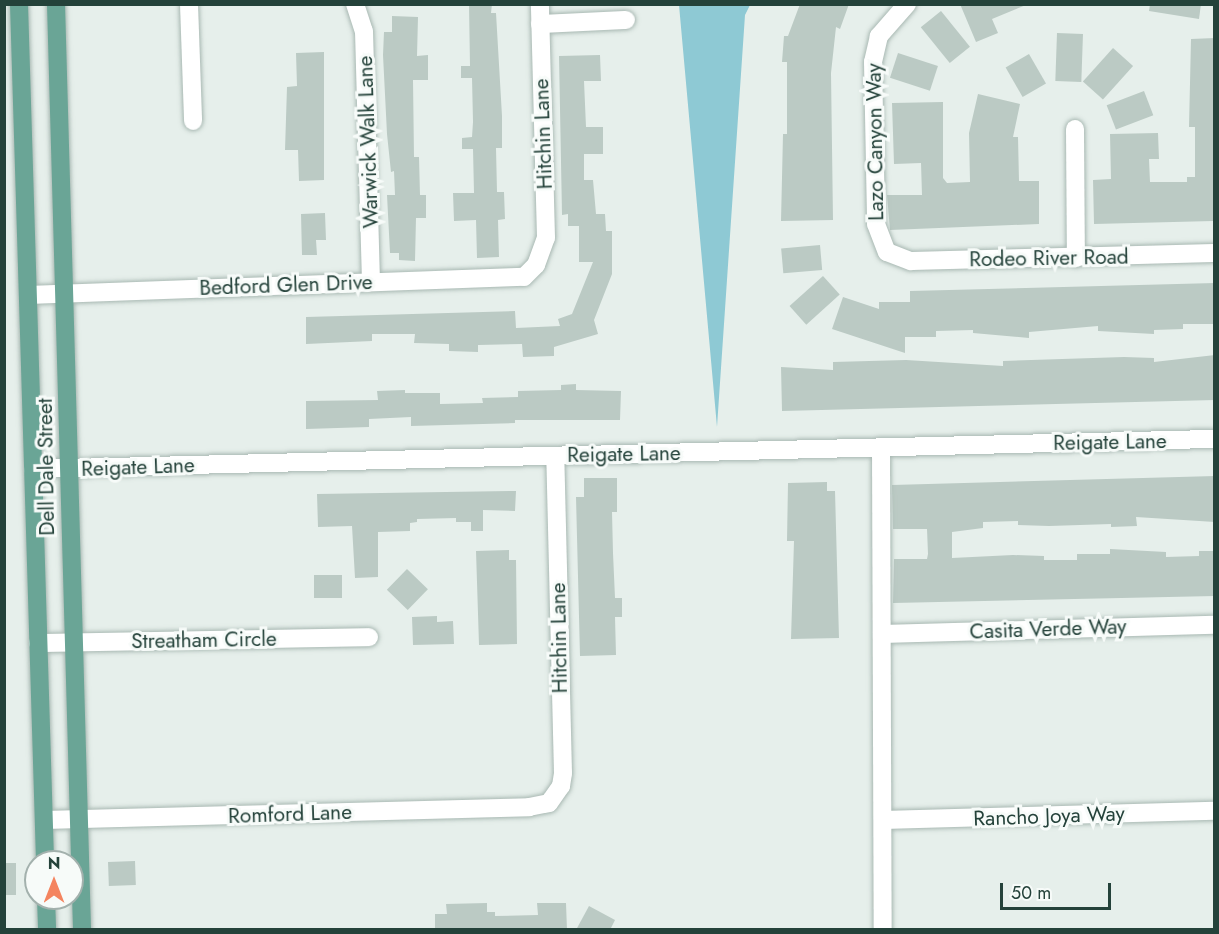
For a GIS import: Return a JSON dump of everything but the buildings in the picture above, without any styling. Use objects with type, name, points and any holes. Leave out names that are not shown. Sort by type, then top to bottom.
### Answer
[{"type":"main road","name":"Dell Dale Street","points":[[19,4],[45,850]]},
{"type":"main road","name":"Dell Dale Street","points":[[56,4],[72,642],[82,930]]},
{"type":"main road","points":[[46,910],[47,930]]},
{"type":"street","points":[[189,4],[193,121]]},
{"type":"street","name":"Warwick Walk Lane","points":[[355,4],[364,31],[371,281]]},
{"type":"street","name":"Hitchin Lane","points":[[537,262],[546,238],[540,4]]},
{"type":"street","name":"Lazo Canyon Way","points":[[887,252],[876,224],[873,62],[879,36],[907,4]]},
{"type":"street","points":[[540,24],[626,21]]},
{"type":"street","points":[[1075,129],[1076,258]]},
{"type":"street","name":"Rodeo River Road","points":[[887,252],[911,261],[1215,253]]},
{"type":"street","name":"Bedford Glen Drive","points":[[28,295],[371,281],[510,279],[524,277],[537,262]]},
{"type":"street","name":"Reigate Lane","points":[[33,469],[1215,439]]},
{"type":"street","points":[[881,448],[883,930]]},
{"type":"street","name":"Hitchin Lane","points":[[537,806],[549,803],[561,786],[563,773],[555,456]]},
{"type":"street","name":"Casita Verde Way","points":[[882,634],[1215,625]]},
{"type":"street","name":"Streatham Circle","points":[[38,643],[369,637]]},
{"type":"street","name":"Romford Lane","points":[[44,820],[537,806]]},
{"type":"street","name":"Rancho Joya Way","points":[[882,820],[1215,812]]},
{"type":"water","points":[[679,5],[750,5],[745,15],[717,427]]}]
